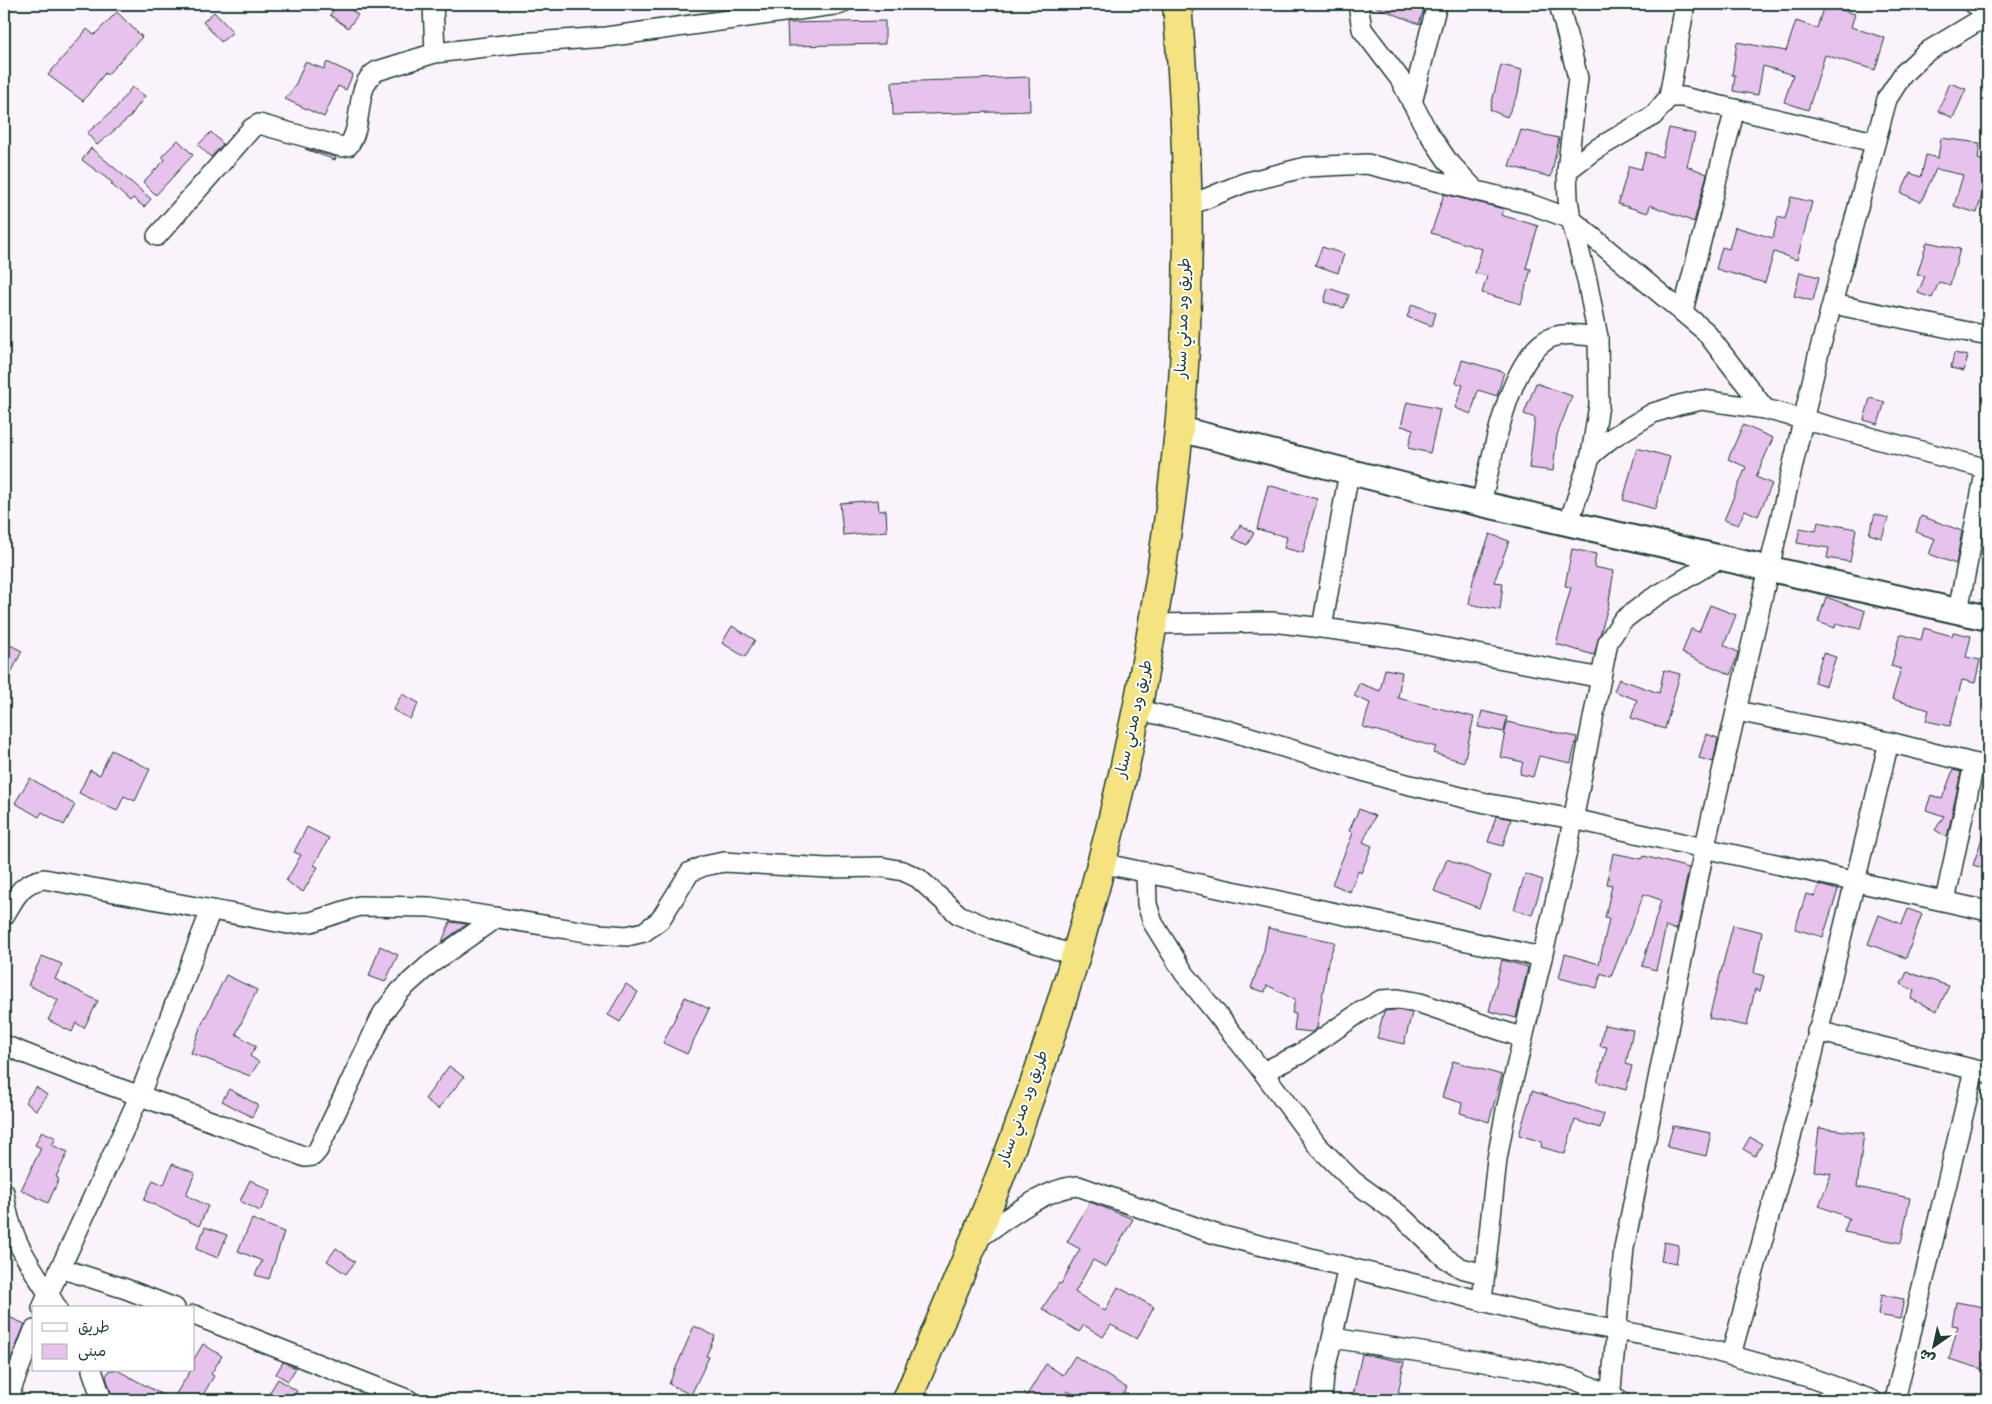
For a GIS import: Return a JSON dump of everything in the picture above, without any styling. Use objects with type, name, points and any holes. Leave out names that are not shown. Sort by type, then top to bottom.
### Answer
[{"type":"highway","name":"طريق ود مدني سنار","points":[[907,1400],[973,1242],[1029,1099],[1076,956],[1101,863],[1138,710],[1154,624],[1179,429],[1186,311],[1188,206],[1177,4]]},
{"type":"street","points":[[433,4],[435,52]]},
{"type":"street","points":[[157,236],[252,128],[259,124],[265,124],[342,147],[348,146],[352,142],[359,116],[365,82],[377,70],[435,52],[520,43],[606,37],[841,4]]},
{"type":"street","points":[[1358,4],[1362,28],[1400,79],[1426,129],[1447,160],[1476,191]]},
{"type":"street","points":[[1412,103],[1437,4]]},
{"type":"street","points":[[1559,4],[1578,78],[1567,171],[1571,219],[1587,280],[1598,337],[1599,405],[1591,455],[1569,522]]},
{"type":"street","points":[[1567,171],[1593,151],[1652,116],[1669,97],[1686,4]]},
{"type":"street","points":[[1974,4],[1988,10]]},
{"type":"street","points":[[1332,1338],[1522,1368],[1576,1380],[1614,1398],[1616,1330],[1624,1248],[1704,850],[1818,356],[1834,304],[1874,142],[1887,99],[1902,74],[1925,53],[1988,15]]},
{"type":"street","points":[[1669,97],[1683,97],[1874,142]]},
{"type":"street","points":[[1684,311],[1734,109]]},
{"type":"street","points":[[1188,206],[1244,183],[1306,167],[1367,164],[1530,204],[1571,219],[1684,311],[1706,331],[1765,409]]},
{"type":"street","points":[[1834,304],[1988,336]]},
{"type":"street","points":[[1481,503],[1509,396],[1522,364],[1546,340],[1573,334],[1598,337]]},
{"type":"street","points":[[1591,455],[1613,437],[1653,413],[1702,400],[1765,409],[1987,469],[1958,611]]},
{"type":"street","points":[[1179,429],[1481,503],[1769,570],[1988,618]]},
{"type":"street","points":[[1322,628],[1349,472]]},
{"type":"street","points":[[1482,1301],[1497,1159],[1573,819],[1608,642],[1622,621],[1648,601],[1720,558]]},
{"type":"street","points":[[1154,624],[1272,622],[1322,628],[1390,637],[1601,678]]},
{"type":"street","points":[[1138,710],[1227,730],[1402,783],[1490,804],[1573,819],[1704,850],[1853,880],[1988,911]]},
{"type":"street","points":[[1737,711],[1889,742],[1981,766],[1946,901]]},
{"type":"street","points":[[1731,1355],[1818,1031],[1853,880],[1889,742]]},
{"type":"street","points":[[4,916],[20,890],[30,881],[44,879],[288,924],[311,922],[359,906],[430,907],[599,934],[627,936],[644,932],[660,920],[690,872],[704,866],[724,862],[827,868],[882,867],[903,871],[918,878],[958,915],[1076,956]]},
{"type":"street","points":[[1101,863],[1542,957]]},
{"type":"street","points":[[1146,872],[1147,904],[1153,923],[1184,973],[1263,1072],[1317,1145],[1353,1182],[1400,1216],[1444,1258],[1461,1268],[1484,1274]]},
{"type":"street","points":[[49,1303],[60,1268],[139,1097],[211,910]]},
{"type":"street","points":[[4,1045],[139,1097],[234,1128],[305,1157],[313,1156],[318,1150],[383,1013],[400,991],[429,965],[497,918]]},
{"type":"street","points":[[1263,1072],[1300,1054],[1381,1000],[1398,999],[1420,1003],[1523,1038]]},
{"type":"street","points":[[1818,1031],[1981,1071],[1895,1400]]},
{"type":"street","points":[[973,1242],[1020,1210],[1065,1187],[1078,1186],[1215,1234],[1554,1319],[1682,1342],[1808,1377],[1872,1400]]},
{"type":"street","points":[[4,1192],[7,1217],[16,1243],[49,1303]]},
{"type":"street","points":[[1322,1400],[1324,1375],[1348,1266]]},
{"type":"street","points":[[60,1268],[126,1288],[170,1306]]},
{"type":"street","points":[[195,1315],[409,1400]]},
{"type":"street","points":[[7,1400],[32,1335]]},
{"type":"street","points":[[93,1372],[102,1400]]},
{"type":"building","points":[[338,4],[343,4],[358,15],[348,28],[330,15]]},
{"type":"building","points":[[1369,4],[1411,4],[1424,9],[1419,24]]},
{"type":"building","points":[[1824,5],[1855,14],[1851,27],[1885,38],[1875,70],[1825,55],[1808,110],[1784,102],[1793,75],[1763,66],[1758,95],[1733,91],[1735,75],[1732,75],[1737,42],[1786,51],[1796,21],[1817,28]]},
{"type":"building","points":[[117,12],[142,37],[107,75],[105,73],[83,101],[48,75],[87,29],[94,35]]},
{"type":"building","points":[[214,12],[233,32],[221,42],[203,22]]},
{"type":"building","points":[[885,21],[885,44],[788,46],[787,23]]},
{"type":"building","points":[[305,62],[324,69],[327,62],[353,74],[346,90],[338,86],[324,117],[285,99],[295,86]]},
{"type":"building","points":[[1501,65],[1522,70],[1518,94],[1507,117],[1490,110]]},
{"type":"building","points":[[1029,77],[1030,111],[893,115],[892,82]]},
{"type":"building","points":[[1950,83],[1966,89],[1953,118],[1938,111]]},
{"type":"building","points":[[132,87],[145,96],[129,118],[97,145],[87,133],[115,109]]},
{"type":"building","points":[[1669,128],[1695,134],[1687,166],[1707,174],[1694,222],[1650,205],[1648,213],[1618,204],[1629,166],[1641,169],[1646,152],[1662,157]]},
{"type":"building","points":[[1521,130],[1559,138],[1551,177],[1509,166]]},
{"type":"building","points":[[211,132],[223,144],[211,157],[198,145]]},
{"type":"building","points":[[1941,138],[1980,143],[1978,159],[1988,162],[1988,193],[1983,191],[1977,213],[1954,206],[1963,175],[1936,169],[1921,202],[1901,193],[1910,173],[1921,177],[1926,155],[1938,158]]},
{"type":"building","points":[[178,140],[193,155],[156,195],[143,182],[165,160],[162,156]]},
{"type":"building","points":[[91,148],[151,199],[144,207],[133,198],[130,201],[111,184],[113,183],[82,160]]},
{"type":"building","points":[[306,149],[336,157],[335,160]]},
{"type":"building","points":[[1444,194],[1504,209],[1501,215],[1538,226],[1526,268],[1531,269],[1521,304],[1482,293],[1487,276],[1475,273],[1482,249],[1431,233]]},
{"type":"building","points":[[1791,197],[1812,202],[1797,260],[1774,252],[1765,283],[1716,269],[1722,247],[1729,249],[1735,227],[1773,238],[1778,217],[1785,219]]},
{"type":"building","points":[[1927,242],[1960,249],[1950,285],[1939,282],[1932,298],[1918,293],[1925,276],[1917,275]]},
{"type":"building","points":[[1322,247],[1344,254],[1338,273],[1315,265]]},
{"type":"building","points":[[1800,272],[1819,277],[1813,301],[1794,296]]},
{"type":"building","points":[[1328,288],[1349,295],[1344,308],[1324,302]]},
{"type":"building","points":[[1412,304],[1436,313],[1432,326],[1407,317]]},
{"type":"building","points":[[1954,353],[1968,356],[1964,371],[1951,368]]},
{"type":"building","points":[[1462,360],[1504,372],[1497,396],[1478,390],[1471,414],[1455,408],[1463,385],[1456,383]]},
{"type":"building","points":[[1536,383],[1572,396],[1557,435],[1553,471],[1529,468],[1535,418],[1524,414]]},
{"type":"building","points":[[1870,398],[1885,402],[1878,424],[1864,420]]},
{"type":"building","points":[[1407,402],[1440,409],[1430,453],[1408,448],[1413,429],[1401,426]]},
{"type":"building","points":[[1743,425],[1773,438],[1756,477],[1772,484],[1758,516],[1745,510],[1738,525],[1724,520],[1746,467],[1728,459]]},
{"type":"building","points":[[1637,448],[1670,457],[1655,509],[1623,500]]},
{"type":"building","points":[[1268,485],[1317,499],[1303,553],[1284,548],[1287,537],[1257,529]]},
{"type":"building","points":[[878,500],[879,511],[886,510],[887,531],[843,535],[840,503]]},
{"type":"building","points":[[1875,514],[1888,518],[1882,538],[1869,534]]},
{"type":"building","points":[[1921,516],[1962,531],[1956,564],[1929,554],[1935,539],[1916,532]]},
{"type":"building","points":[[1818,522],[1856,529],[1850,562],[1827,558],[1829,548],[1797,543],[1800,528],[1816,531]]},
{"type":"building","points":[[1240,525],[1254,533],[1247,545],[1233,538]]},
{"type":"building","points":[[1490,534],[1509,541],[1494,582],[1503,583],[1500,610],[1469,604],[1473,580]]},
{"type":"building","points":[[1572,549],[1596,554],[1594,567],[1614,571],[1608,607],[1594,655],[1556,644],[1571,587],[1565,586]]},
{"type":"building","points":[[1826,597],[1865,611],[1860,629],[1836,623],[1835,628],[1818,622]]},
{"type":"building","points":[[1710,605],[1736,615],[1724,645],[1738,652],[1731,675],[1682,653],[1691,629],[1699,632]]},
{"type":"building","points":[[732,626],[755,640],[745,657],[722,643]]},
{"type":"building","points":[[1924,628],[1952,636],[1953,632],[1971,636],[1966,657],[1980,660],[1975,683],[1962,680],[1950,726],[1926,721],[1929,710],[1892,699],[1901,669],[1891,666],[1900,634],[1921,640]]},
{"type":"building","points":[[4,642],[22,651],[4,687]]},
{"type":"building","points":[[1823,653],[1836,657],[1826,686],[1814,682]]},
{"type":"building","points":[[1385,669],[1402,672],[1398,698],[1474,717],[1464,762],[1433,753],[1436,747],[1363,727],[1370,703],[1354,696],[1359,683],[1380,691]]},
{"type":"building","points":[[1664,670],[1680,674],[1665,729],[1631,718],[1637,700],[1614,691],[1619,679],[1659,693]]},
{"type":"building","points":[[402,694],[419,703],[410,719],[393,710]]},
{"type":"building","points":[[1482,711],[1507,717],[1504,732],[1478,727]]},
{"type":"building","points":[[1507,722],[1577,737],[1571,763],[1539,756],[1533,777],[1520,774],[1523,762],[1500,757]]},
{"type":"building","points":[[1706,734],[1718,738],[1713,762],[1699,758]]},
{"type":"building","points":[[111,750],[150,769],[135,801],[124,796],[117,811],[79,793],[90,770],[100,775]]},
{"type":"building","points":[[1953,770],[1961,772],[1947,837],[1935,830],[1944,816],[1926,810],[1931,795],[1942,799]]},
{"type":"building","points":[[30,778],[75,805],[64,825],[42,812],[39,817],[15,803]]},
{"type":"building","points":[[1359,809],[1375,816],[1363,842],[1372,846],[1361,873],[1358,871],[1350,892],[1332,884],[1353,833],[1349,831]]},
{"type":"building","points":[[1496,816],[1511,819],[1503,846],[1488,842]]},
{"type":"building","points":[[307,827],[329,838],[314,865],[318,867],[303,892],[286,881],[301,855],[294,852]]},
{"type":"building","points":[[1986,827],[1988,828],[1988,870],[1973,865]]},
{"type":"building","points":[[1613,853],[1642,859],[1644,856],[1689,868],[1676,930],[1666,926],[1656,970],[1642,966],[1661,900],[1644,894],[1611,977],[1601,973],[1597,988],[1559,978],[1565,954],[1599,964],[1609,919],[1605,918],[1612,885],[1607,884]]},
{"type":"building","points":[[1447,859],[1491,876],[1479,908],[1434,891]]},
{"type":"building","points":[[1525,874],[1543,880],[1532,915],[1514,910]]},
{"type":"building","points":[[1819,885],[1838,890],[1823,937],[1795,929],[1806,894],[1815,896]]},
{"type":"building","points":[[1908,909],[1922,914],[1906,958],[1868,944],[1879,915],[1902,924]]},
{"type":"building","points":[[450,922],[467,924],[442,942]]},
{"type":"building","points":[[1733,925],[1762,932],[1754,973],[1764,976],[1760,991],[1755,989],[1747,1026],[1709,1018]]},
{"type":"building","points":[[1268,928],[1335,942],[1328,962],[1317,1028],[1312,1032],[1294,1030],[1296,1014],[1292,1013],[1295,1000],[1267,985],[1265,992],[1251,988],[1264,950]]},
{"type":"building","points":[[380,946],[398,955],[385,982],[369,976]]},
{"type":"building","points":[[42,956],[62,964],[55,979],[98,1001],[84,1028],[76,1023],[72,1032],[48,1020],[58,1000],[28,985]]},
{"type":"building","points":[[1502,960],[1528,967],[1516,1018],[1489,1011]]},
{"type":"building","points":[[1907,972],[1949,986],[1937,1011],[1911,999],[1914,991],[1901,984]]},
{"type":"building","points":[[226,975],[257,990],[236,1034],[256,1046],[250,1056],[259,1062],[250,1076],[191,1053],[200,1028]]},
{"type":"building","points":[[626,984],[638,992],[620,1022],[608,1015]]},
{"type":"building","points":[[685,997],[709,1009],[687,1054],[663,1043]]},
{"type":"building","points":[[1397,1010],[1412,1013],[1404,1044],[1377,1038],[1384,1011]]},
{"type":"building","points":[[1604,1025],[1633,1030],[1626,1064],[1632,1066],[1626,1090],[1597,1082],[1607,1047],[1600,1046]]},
{"type":"building","points":[[1453,1061],[1502,1075],[1489,1122],[1460,1113],[1462,1103],[1442,1097]]},
{"type":"building","points":[[449,1066],[464,1077],[438,1109],[425,1099]]},
{"type":"building","points":[[36,1087],[47,1095],[36,1110],[25,1102]]},
{"type":"building","points":[[229,1089],[258,1105],[252,1117],[222,1101]]},
{"type":"building","points":[[1532,1091],[1604,1114],[1600,1128],[1575,1120],[1565,1154],[1541,1147],[1542,1142],[1519,1135]]},
{"type":"building","points":[[1673,1126],[1711,1133],[1706,1156],[1667,1147]]},
{"type":"building","points":[[1819,1128],[1864,1133],[1857,1187],[1910,1198],[1901,1243],[1844,1232],[1849,1218],[1819,1206],[1831,1174],[1814,1171]]},
{"type":"building","points":[[42,1131],[56,1138],[52,1145],[68,1152],[56,1177],[59,1179],[48,1203],[21,1190],[41,1148],[35,1145]]},
{"type":"building","points":[[1750,1137],[1762,1144],[1755,1156],[1743,1149]]},
{"type":"building","points":[[172,1164],[195,1173],[186,1195],[208,1206],[199,1226],[144,1200],[153,1180],[164,1185]]},
{"type":"building","points":[[250,1180],[271,1191],[260,1211],[240,1201]]},
{"type":"building","points":[[1090,1202],[1133,1219],[1106,1267],[1093,1260],[1075,1292],[1105,1311],[1118,1287],[1154,1307],[1137,1339],[1111,1325],[1103,1337],[1084,1325],[1079,1332],[1042,1309],[1059,1283],[1061,1284],[1080,1249],[1067,1242]]},
{"type":"building","points":[[252,1219],[284,1232],[269,1279],[255,1275],[262,1261],[238,1251]]},
{"type":"building","points":[[205,1227],[227,1235],[218,1258],[196,1249]]},
{"type":"building","points":[[1664,1242],[1679,1245],[1676,1264],[1661,1261]]},
{"type":"building","points":[[336,1248],[355,1262],[346,1274],[327,1261]]},
{"type":"building","points":[[1881,1295],[1904,1299],[1900,1319],[1878,1315]]},
{"type":"building","points":[[1956,1302],[1984,1307],[1988,1310],[1988,1338],[1984,1349],[1988,1350],[1982,1369],[1949,1359],[1958,1326],[1952,1325]]},
{"type":"building","points":[[4,1315],[25,1324],[10,1361],[4,1358]]},
{"type":"building","points":[[694,1326],[715,1336],[706,1356],[709,1357],[691,1395],[669,1384]]},
{"type":"building","points":[[203,1344],[222,1356],[211,1374],[214,1376],[200,1400],[172,1400],[190,1372],[195,1372],[195,1357]]},
{"type":"building","points":[[1362,1354],[1404,1362],[1397,1400],[1352,1400]]},
{"type":"building","points":[[1075,1356],[1127,1388],[1120,1400],[1082,1400],[1068,1391],[1063,1400],[1024,1400],[1046,1364],[1063,1375]]},
{"type":"building","points":[[283,1362],[296,1368],[288,1381],[276,1374]]},
{"type":"building","points":[[108,1372],[121,1372],[172,1400],[122,1400],[112,1395],[106,1377]]},
{"type":"building","points":[[278,1379],[297,1391],[291,1400],[265,1400]]}]
